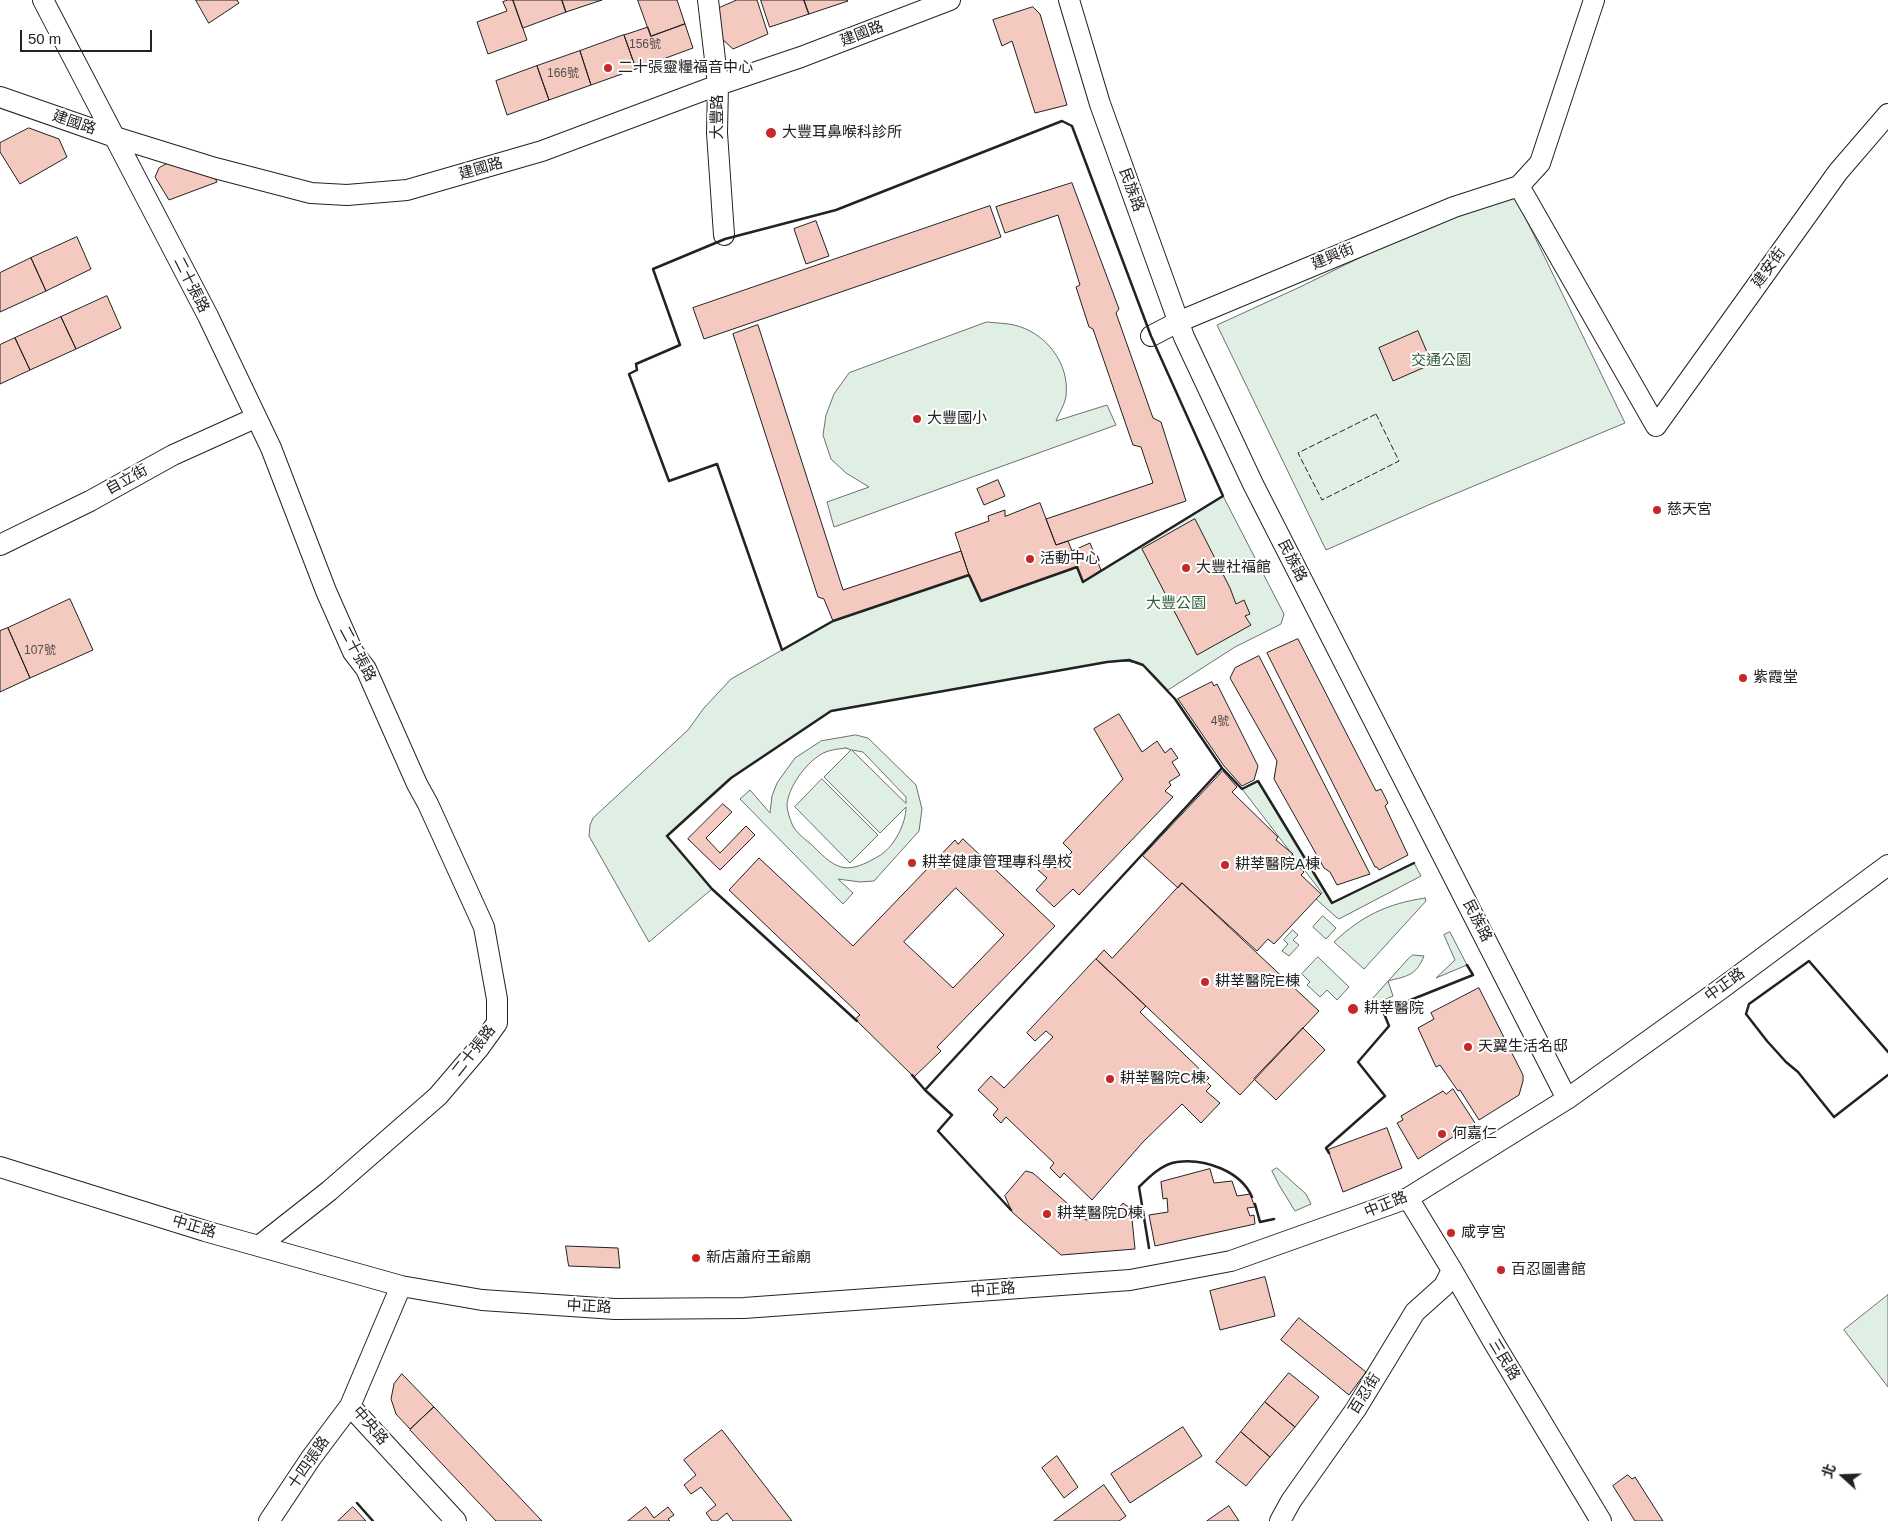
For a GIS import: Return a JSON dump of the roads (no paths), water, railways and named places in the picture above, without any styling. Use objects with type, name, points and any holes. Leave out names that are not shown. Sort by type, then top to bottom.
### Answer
[{"type":"street","name":"二十張路","points":[[43,0],[208,316],[270,448],[334,608],[354,652],[366,669],[484,927],[497,999],[497,1023],[479,1048],[438,1096],[329,1191],[259,1246]]},
{"type":"street","name":"大豐路","points":[[708,0],[718,85],[717,132],[724,235]]},
{"type":"street","name":"建國路","points":[[0,97],[115,137],[215,168],[311,193],[348,195],[407,190],[542,151],[718,85],[801,57],[950,0]]},
{"type":"street","name":"民族路","points":[[1069,0],[1100,104],[1178,322],[1257,492],[1567,1099]]},
{"type":"street","name":"建興街","points":[[1151,336],[1178,322],[1454,207],[1519,186],[1540,163],[1594,0]]},
{"type":"street","name":"建安街","points":[[1519,186],[1656,426],[1838,172],[1888,114]]},
{"type":"street","name":"自立街","points":[[0,545],[90,501],[172,455],[255,418]]},
{"type":"street","name":"中正路","points":[[0,1167],[259,1246],[401,1286],[482,1300],[615,1309],[680,1310],[744,1308],[1130,1280],[1231,1262],[1408,1198],[1567,1099],[1718,991],[1888,864]]},
{"type":"street","name":"三民路","points":[[1408,1198],[1601,1521]]},
{"type":"street","name":"百忍街","points":[[1280,1521],[1291,1501],[1356,1409],[1415,1312],[1444,1286],[1452,1270]]},
{"type":"street","name":"中央路","points":[[401,1286],[350,1406],[456,1521]]},
{"type":"street","name":"十四張路","points":[[269,1521],[311,1458],[350,1406]]},
{"type":"place","name":"二十張靈糧福音中心","points":[[608,68]]},
{"type":"place","name":"大豐耳鼻喉科診所","points":[[771,133]]},
{"type":"place","name":"大豐國小","points":[[917,419]]},
{"type":"place","name":"慈天宮","points":[[1657,510]]},
{"type":"place","name":"活動中心","points":[[1030,559]]},
{"type":"place","name":"大豐社福館","points":[[1186,568]]},
{"type":"place","name":"紫霞堂","points":[[1743,678]]},
{"type":"place","name":"耕莘健康管理專科學校","points":[[912,863]]},
{"type":"place","name":"耕莘醫院A棟","points":[[1225,865]]},
{"type":"place","name":"耕莘醫院E棟","points":[[1205,982]]},
{"type":"place","name":"耕莘醫院","points":[[1353,1009]]},
{"type":"place","name":"天翼生活名邸","points":[[1468,1047]]},
{"type":"place","name":"耕莘醫院C棟","points":[[1110,1079]]},
{"type":"place","name":"何嘉仁","points":[[1442,1134]]},
{"type":"place","name":"耕莘醫院D棟","points":[[1047,1214]]},
{"type":"place","name":"咸亨宮","points":[[1451,1233]]},
{"type":"place","name":"新店蕭府王爺廟","points":[[696,1258]]},
{"type":"place","name":"百忍圖書館","points":[[1501,1270]]},
{"type":"park label","name":"交通公園","points":[[1441,361]]},
{"type":"park label","name":"大豐公園","points":[[1176,604]]}]
